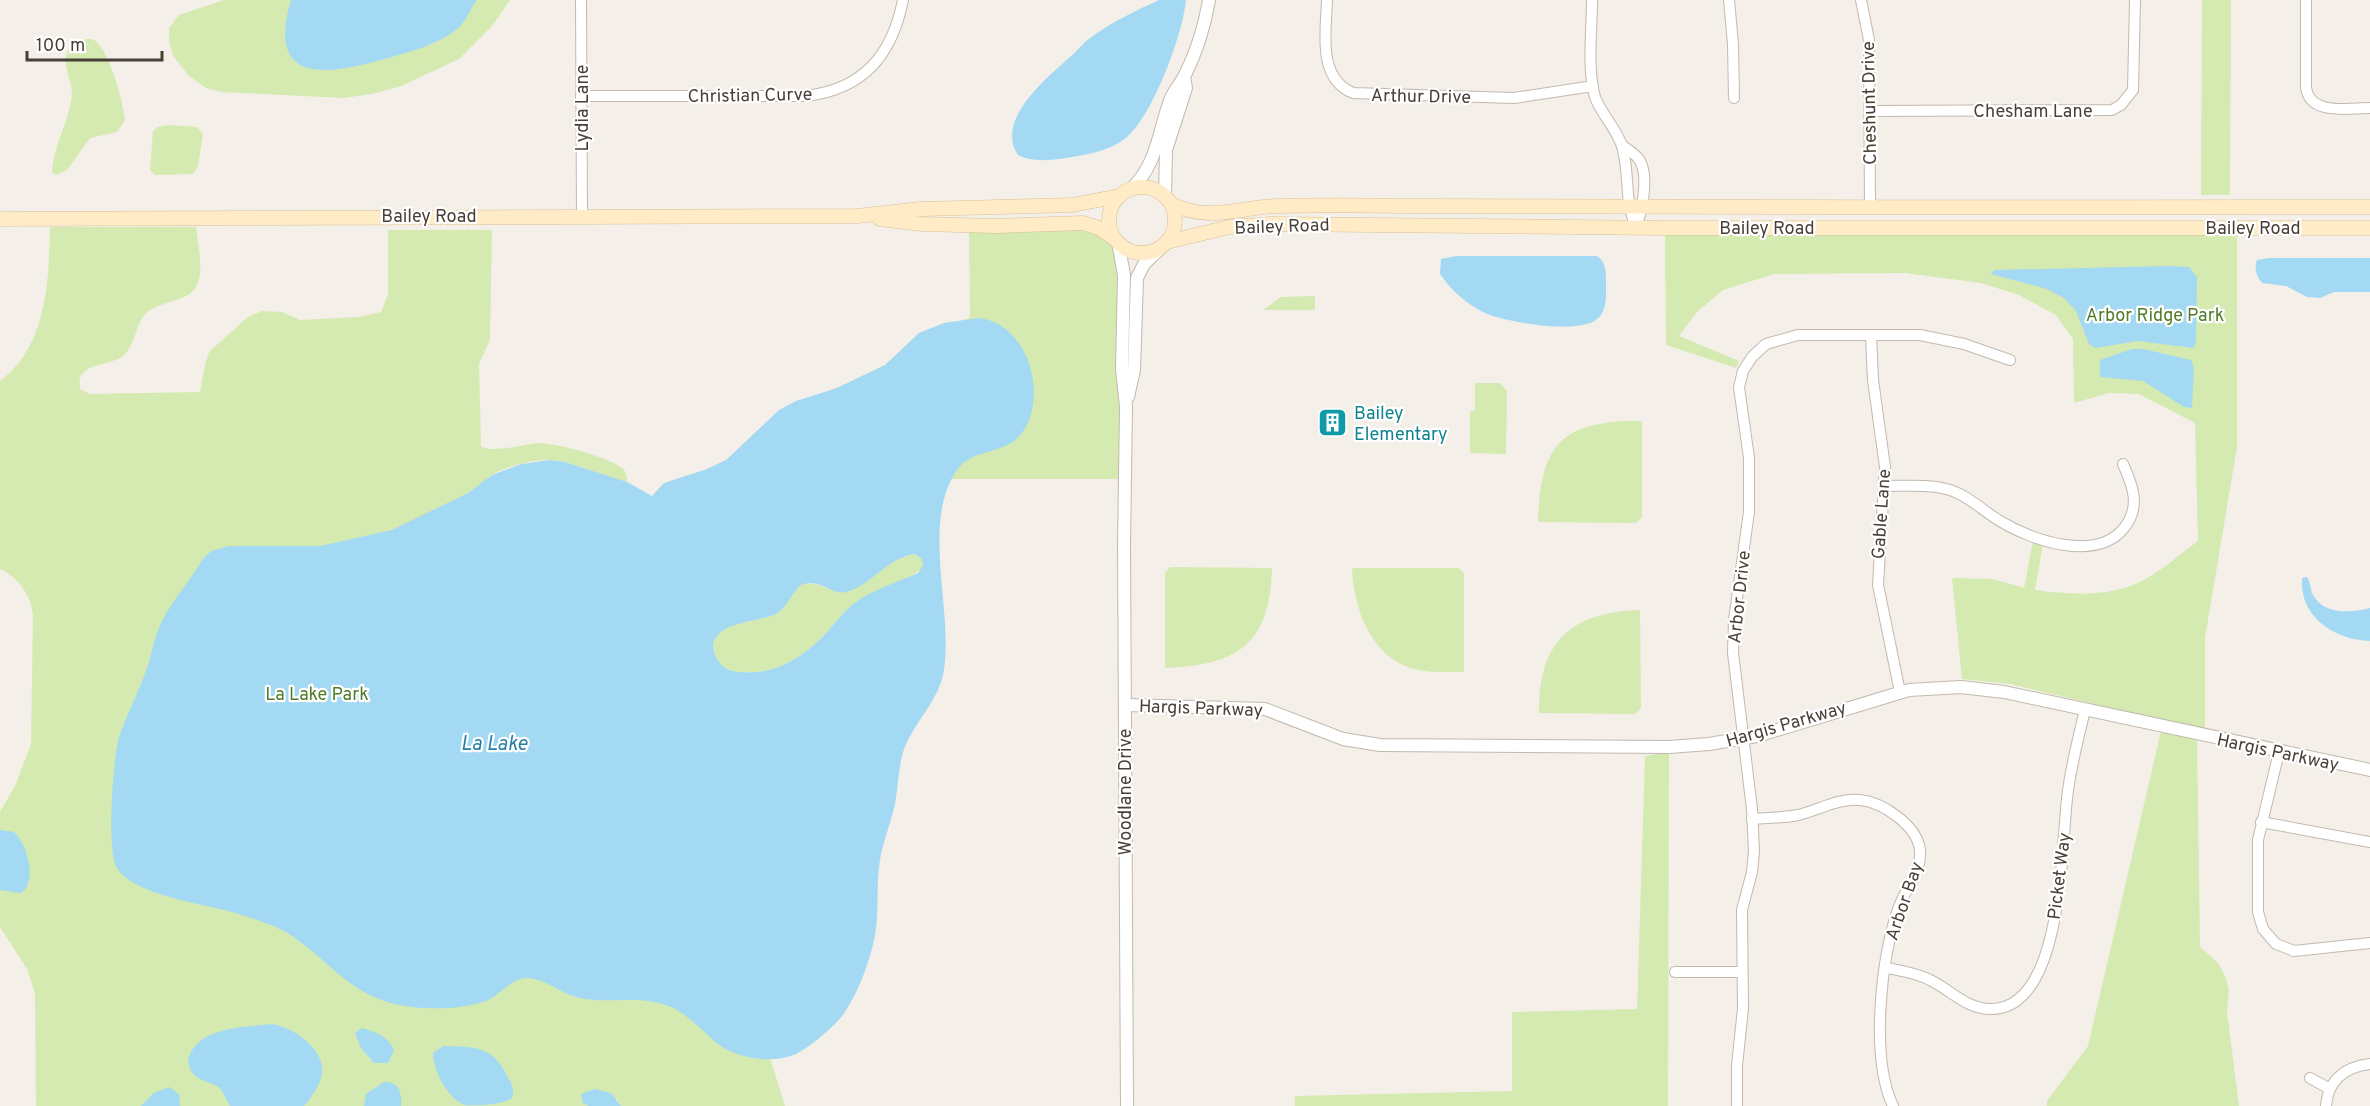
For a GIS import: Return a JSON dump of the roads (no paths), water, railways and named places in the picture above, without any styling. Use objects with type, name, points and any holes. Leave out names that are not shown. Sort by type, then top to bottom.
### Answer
[{"type":"main road","points":[[1149,188],[1168,200],[1174,227],[1165,243],[1157,249],[1140,253],[1132,251],[1117,241],[1109,220],[1112,208],[1125,193],[1149,188]]},
{"type":"main road","name":"Bailey Road","points":[[0,219],[857,216],[921,209],[1073,205],[1125,193]]},
{"type":"main road","name":"Bailey Road","points":[[1168,200],[1192,213],[1209,214],[1250,208],[1317,205],[1627,208],[2370,207]]},
{"type":"main road","name":"Bailey Road","points":[[857,216],[922,224],[1017,226],[1083,223],[1099,228],[1117,241]]},
{"type":"main road","name":"Bailey Road","points":[[1165,243],[1229,227],[1272,224],[2370,228]]},
{"type":"street","name":"Lydia Lane","points":[[581,0],[582,216]]},
{"type":"street","name":"Christian Curve","points":[[581,96],[806,96],[831,91],[855,80],[880,57],[893,36],[903,0]]},
{"type":"street","points":[[1125,193],[1152,163],[1170,101],[1178,83],[1184,77],[1209,0]]},
{"type":"street","name":"Arthur Drive","points":[[1328,0],[1328,67],[1338,84],[1353,93],[1514,98],[1593,86]]},
{"type":"street","points":[[1592,0],[1593,86],[1598,104],[1622,145],[1641,163],[1643,208],[1636,227]]},
{"type":"street","points":[[1729,0],[1734,98]]},
{"type":"street","name":"Cheshunt Drive","points":[[1861,0],[1869,40],[1869,207]]},
{"type":"street","name":"Chesham Lane","points":[[1870,111],[2112,110],[2121,105],[2133,90],[2135,0]]},
{"type":"street","points":[[2306,0],[2306,90],[2309,97],[2317,105],[2325,107],[2370,108]]},
{"type":"street","points":[[1168,200],[1166,150],[1186,88],[1184,77]]},
{"type":"street","points":[[1622,145],[1627,166],[1627,208],[1636,227]]},
{"type":"street","name":"Woodlane Drive","points":[[1117,241],[1124,275],[1122,369],[1126,407],[1127,1106]]},
{"type":"street","name":"Woodlane Drive","points":[[1126,407],[1134,370],[1137,278],[1144,264],[1165,243]]},
{"type":"street","name":"Arbor Drive","points":[[1737,1106],[1737,1066],[1743,1008],[1742,910],[1752,872],[1752,819],[1733,652],[1734,620],[1749,512],[1749,458],[1740,396],[1741,378],[1752,357],[1774,340],[1798,334],[1920,335],[2010,360]]},
{"type":"street","name":"Gable Lane","points":[[1871,335],[1873,380],[1883,441],[1886,486],[1878,585],[1900,692]]},
{"type":"street","points":[[1886,486],[1947,489],[1966,497],[2016,529],[2052,541],[2091,546],[2117,535],[2129,520],[2135,499],[2123,464]]},
{"type":"street","name":"Hargis Parkway","points":[[1126,705],[1265,709],[1343,739],[1380,745],[1670,747],[1743,739],[1900,692],[1943,687],[1981,688],[2370,770]]},
{"type":"street","name":"Picket Way","points":[[1887,968],[1925,977],[1957,998],[1983,1009],[2008,1007],[2024,996],[2043,956],[2056,911],[2063,871],[2067,798],[2085,710]]},
{"type":"street","points":[[2279,752],[2262,822],[2258,849],[2260,923],[2268,937],[2279,946],[2297,952],[2370,944]]},
{"type":"street","name":"Arbor Bay","points":[[1752,819],[1794,816],[1838,801],[1857,800],[1878,805],[1906,825],[1917,840],[1920,864],[1894,920],[1887,968],[1880,1059],[1886,1090],[1893,1106]]},
{"type":"street","points":[[2262,822],[2370,842]]},
{"type":"street","points":[[1675,972],[1741,972]]},
{"type":"street","points":[[2326,1106],[2330,1089],[2345,1071],[2370,1064]]},
{"type":"street","points":[[2310,1078],[2330,1089]]},
{"type":"water","points":[[291,0],[477,0],[459,27],[448,36],[431,44],[362,65],[322,70],[306,67],[294,60],[287,47],[285,27]]},
{"type":"water","points":[[1159,0],[1186,0],[1184,15],[1173,52],[1156,93],[1147,111],[1127,137],[1108,148],[1065,158],[1044,160],[1024,158],[1018,155],[1012,142],[1013,128],[1027,100],[1090,38],[1115,22]]},
{"type":"water","points":[[1456,256],[1597,256],[1603,262],[1606,273],[1604,308],[1597,319],[1588,324],[1559,327],[1509,320],[1485,313],[1460,296],[1440,274],[1441,259]]},
{"type":"water","points":[[2370,258],[2370,292],[2334,292],[2320,298],[2307,297],[2286,286],[2262,283],[2256,272],[2257,260]]},
{"type":"water","points":[[2189,267],[2197,277],[2196,342],[2193,348],[2138,341],[2095,348],[2089,344],[2076,311],[2064,298],[2047,289],[1991,274],[1994,270]]},
{"type":"water","name":"La Lake","points":[[979,318],[996,323],[1010,333],[1021,347],[1029,364],[1034,400],[1030,417],[1022,433],[1007,445],[964,463],[957,470],[946,491],[939,540],[946,646],[941,682],[931,704],[911,734],[902,756],[895,804],[880,860],[876,928],[867,965],[856,992],[842,1016],[806,1048],[786,1057],[753,1058],[722,1047],[689,1018],[668,1006],[637,1000],[583,999],[528,978],[516,981],[486,1001],[476,1004],[443,1008],[399,1005],[368,994],[355,986],[283,931],[242,915],[156,893],[126,878],[117,868],[111,823],[113,781],[120,734],[146,671],[160,625],[202,560],[211,551],[229,546],[320,546],[392,530],[468,493],[492,475],[521,464],[550,460],[565,462],[627,482],[652,496],[664,483],[707,469],[726,460],[779,410],[796,401],[837,388],[885,365],[919,333],[944,323]],"holes":[[[915,554],[921,558],[923,565],[918,573],[854,603],[817,642],[785,664],[760,672],[733,671],[721,665],[716,657],[713,644],[723,630],[776,614],[801,585],[809,583],[821,585],[835,592],[846,592],[855,589],[896,561]]]},
{"type":"water","points":[[2132,349],[2143,349],[2191,360],[2194,368],[2192,408],[2184,407],[2143,381],[2100,377],[2100,360]]},
{"type":"water","points":[[2307,577],[2313,595],[2324,606],[2338,611],[2370,608],[2370,641],[2357,640],[2332,631],[2313,615],[2306,604],[2303,592],[2302,578]]},
{"type":"water","points":[[0,830],[14,832],[23,845],[29,862],[29,880],[21,893],[0,890]]},
{"type":"water","points":[[271,1024],[297,1034],[318,1055],[322,1073],[320,1082],[304,1106],[230,1106],[220,1088],[199,1079],[192,1072],[188,1060],[200,1041],[222,1031]]},
{"type":"water","points":[[362,1028],[377,1033],[392,1046],[394,1051],[388,1063],[374,1063],[361,1048],[355,1033]]},
{"type":"water","points":[[443,1046],[473,1048],[489,1053],[502,1067],[511,1083],[513,1090],[511,1099],[501,1103],[481,1105],[464,1105],[458,1101],[447,1090],[435,1067],[433,1053]]},
{"type":"water","points":[[384,1082],[396,1086],[401,1097],[401,1106],[364,1106],[366,1094]]},
{"type":"water","points":[[169,1087],[179,1094],[180,1106],[141,1106],[154,1093]]},
{"type":"water","points":[[595,1089],[611,1093],[621,1106],[588,1106],[583,1103],[581,1094]]},
{"type":"place","name":"Bailey Elementary","points":[[1333,423]]},
{"type":"park label","name":"Arbor Ridge Park","points":[[2155,315]]},
{"type":"park label","name":"La Lake Park","points":[[317,694]]}]
